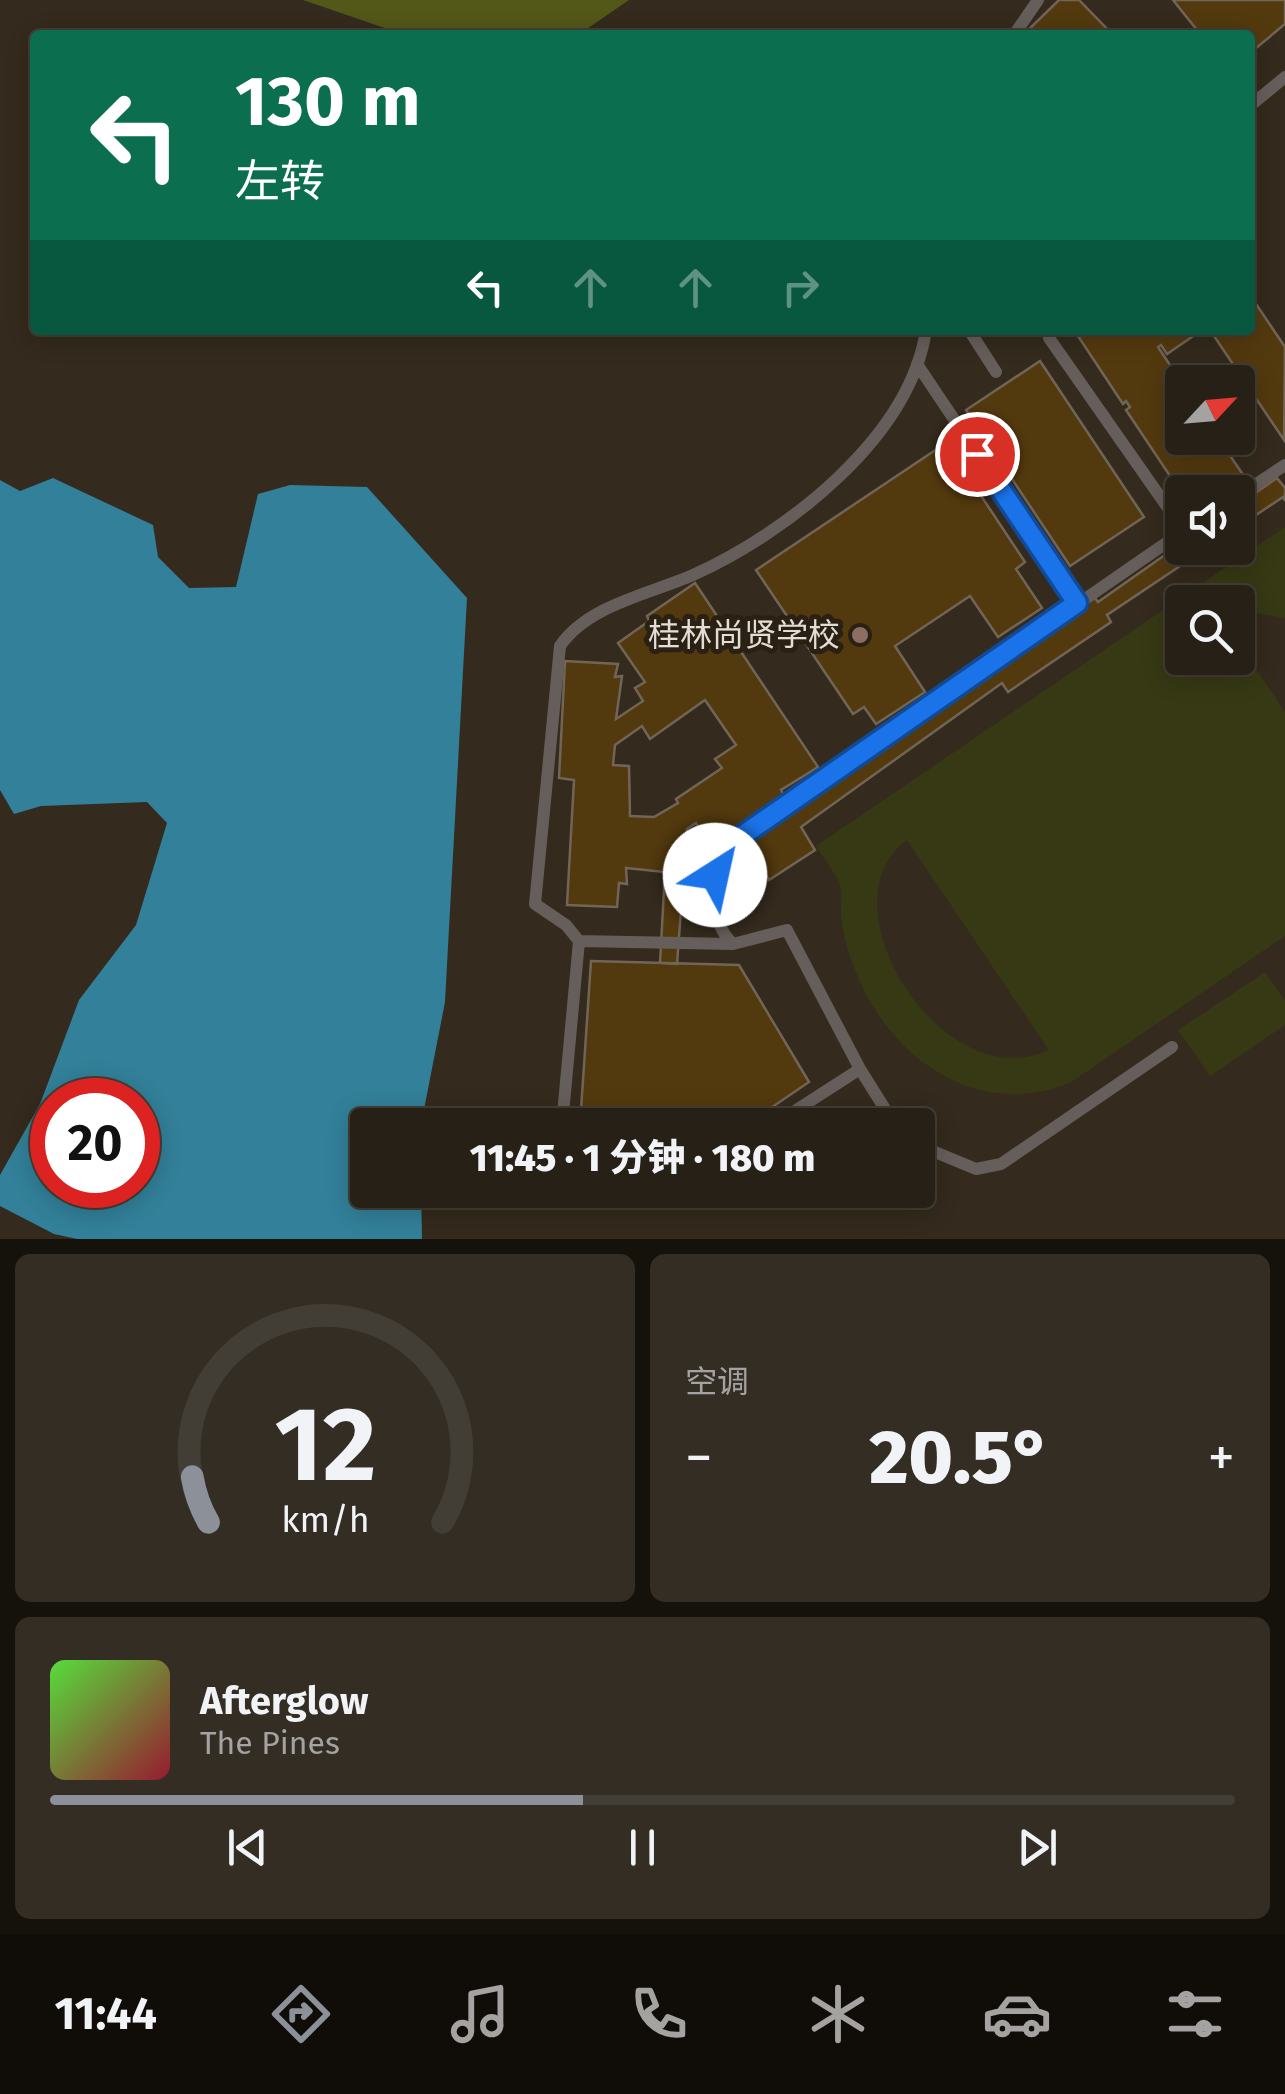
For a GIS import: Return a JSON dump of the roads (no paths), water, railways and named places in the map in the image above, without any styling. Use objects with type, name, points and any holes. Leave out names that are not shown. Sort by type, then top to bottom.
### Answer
[{"type":"lane","points":[[1017,30],[1038,0]]},
{"type":"lane","points":[[1255,102],[1285,77]]},
{"type":"lane","points":[[564,1108],[579,940],[566,925],[535,904],[562,643],[588,620],[694,574],[796,516],[858,457],[880,430],[917,364],[925,335]]},
{"type":"lane","points":[[972,335],[996,372]]},
{"type":"lane","points":[[1049,338],[1165,505]]},
{"type":"lane","points":[[917,364],[1077,603]]},
{"type":"lane","points":[[1255,485],[1285,465]]},
{"type":"lane","points":[[733,944],[718,920],[714,890],[716,864],[726,847],[1165,542]]},
{"type":"lane","points":[[579,940],[733,944],[787,930],[860,1070],[884,1108]]},
{"type":"lane","points":[[935,1153],[976,1169],[1001,1164],[1172,1046]]},
{"type":"lane","points":[[799,1108],[860,1070]]},
{"type":"water","points":[[53,478],[153,525],[158,557],[189,588],[236,587],[258,494],[290,485],[367,487],[467,598],[445,1002],[424,1108],[350,1108],[350,1208],[421,1208],[422,1239],[77,1239],[54,1234],[0,1206],[0,1175],[30,1122],[30,1208],[160,1208],[160,1078],[50,1078],[79,1000],[136,925],[167,823],[147,802],[41,806],[14,814],[0,790],[0,480],[20,491]]},
{"type":"place","name":"桂林尚贤学校","points":[[860,635]]}]
